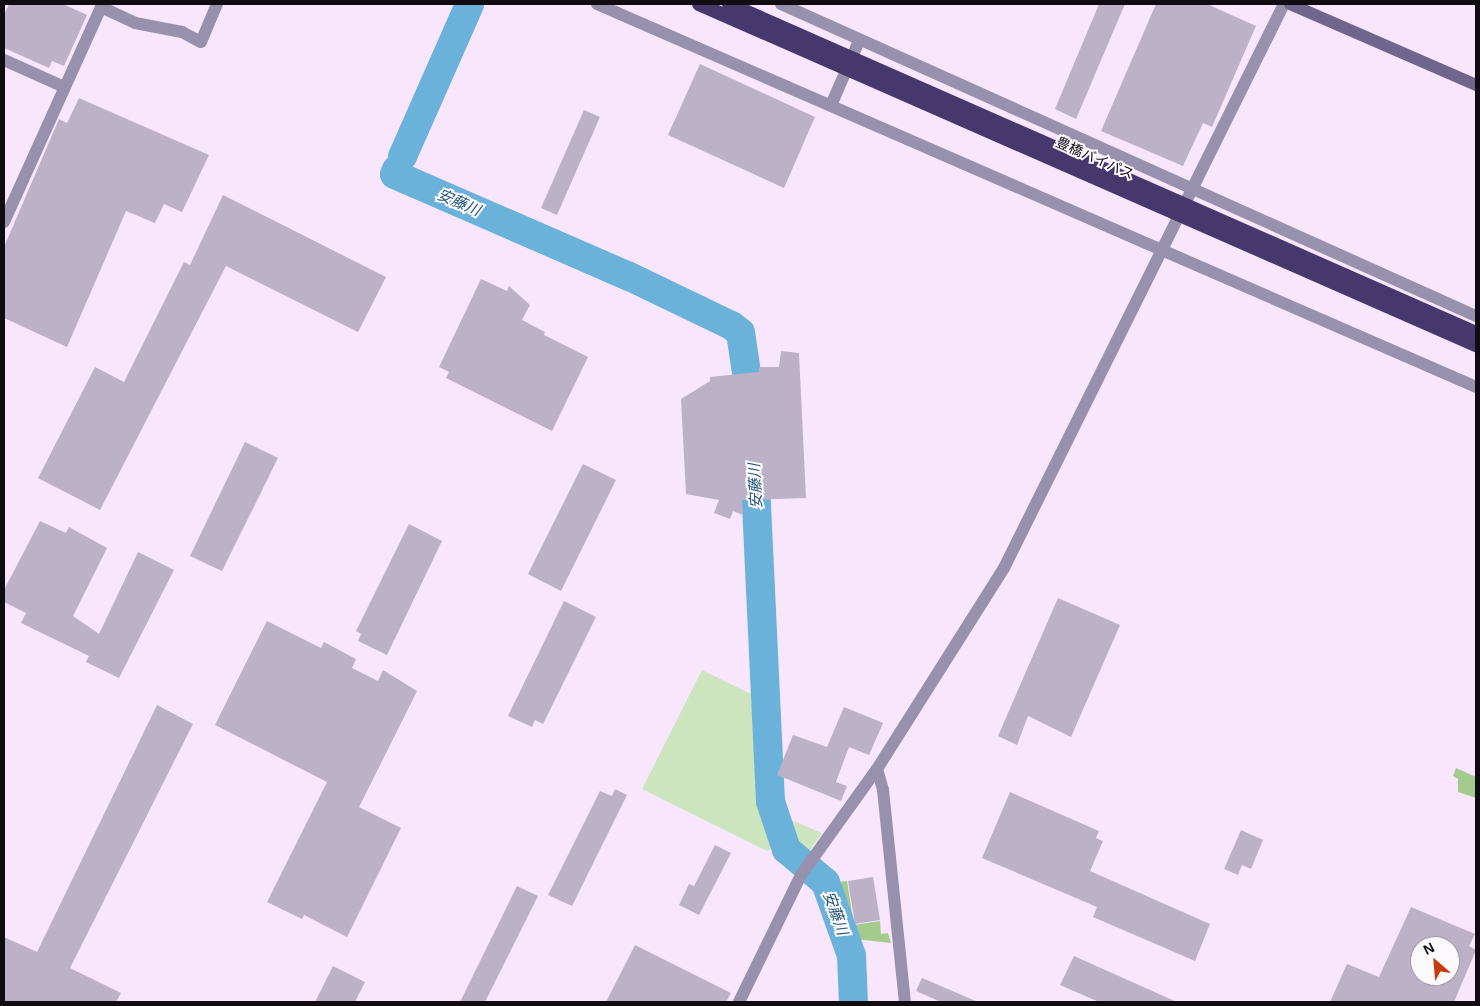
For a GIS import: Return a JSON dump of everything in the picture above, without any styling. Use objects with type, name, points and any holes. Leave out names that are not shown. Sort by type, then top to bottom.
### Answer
[{"type":"highway","name":"豊橋バイパス","points":[[699,4],[1476,345]]},
{"type":"highway","name":"豊橋バイパス","points":[[729,4],[1476,334]]},
{"type":"main road","points":[[1290,4],[1476,86]]},
{"type":"street","points":[[4,222],[101,7],[135,23],[182,32],[201,42],[217,4]]},
{"type":"street","points":[[597,4],[832,104],[1476,387]]},
{"type":"street","points":[[781,4],[859,41],[1476,316]]},
{"type":"street","points":[[739,1002],[807,867],[877,769],[1004,568],[1284,4]]},
{"type":"street","points":[[832,104],[859,41]]},
{"type":"street","points":[[4,60],[64,87]]},
{"type":"street","points":[[877,769],[883,790],[904,1002]]},
{"type":"green space","points":[[702,670],[751,694],[756,779],[763,817],[773,848],[767,851],[642,789]]},
{"type":"green space","points":[[1456,768],[1476,777],[1476,798],[1458,792],[1458,779],[1453,776]]},
{"type":"green space","points":[[779,815],[822,833],[803,860],[792,849]]},
{"type":"green space","points":[[847,881],[854,925],[880,921],[881,934],[888,933],[891,943],[855,939],[829,883]]},
{"type":"building","points":[[9,4],[63,4],[87,15],[64,66],[52,61],[49,68],[4,48],[4,15]]},
{"type":"building","points":[[1099,4],[1125,4],[1076,119],[1055,109]]},
{"type":"building","points":[[1156,4],[1207,4],[1256,26],[1212,127],[1203,123],[1183,166],[1101,131]]},
{"type":"building","points":[[700,64],[815,117],[784,188],[668,135]]},
{"type":"building","points":[[79,98],[209,155],[182,212],[164,204],[155,223],[126,211],[67,347],[4,318],[4,247],[59,119],[67,123]]},
{"type":"building","points":[[584,110],[600,117],[557,215],[541,208]]},
{"type":"building","points":[[223,195],[386,277],[358,332],[226,266],[100,510],[38,478],[95,367],[124,382],[184,262],[190,265]]},
{"type":"building","points":[[481,279],[507,291],[509,286],[530,305],[522,320],[545,332],[544,335],[588,357],[552,431],[446,378],[449,372],[439,367]]},
{"type":"building","points":[[781,351],[799,353],[806,498],[742,500],[743,515],[733,511],[730,519],[714,513],[719,500],[686,494],[681,399],[710,381],[710,377],[759,372],[759,367],[779,367]]},
{"type":"building","points":[[245,442],[278,458],[222,571],[190,556]]},
{"type":"building","points":[[583,464],[616,480],[561,591],[528,574]]},
{"type":"building","points":[[40,521],[66,533],[69,527],[107,548],[73,616],[99,634],[138,552],[174,570],[119,678],[86,662],[89,656],[21,623],[26,613],[4,602],[4,590]]},
{"type":"building","points":[[409,524],[442,541],[387,655],[358,641],[361,634],[356,631]]},
{"type":"building","points":[[1058,598],[1120,625],[1071,737],[1028,716],[1017,745],[998,736]]},
{"type":"building","points":[[564,601],[596,617],[543,724],[535,720],[532,727],[508,716]]},
{"type":"building","points":[[267,621],[321,648],[324,642],[356,659],[352,668],[378,681],[383,670],[417,691],[359,807],[401,828],[347,937],[304,915],[302,919],[267,902],[327,782],[215,725]]},
{"type":"building","points":[[157,705],[193,724],[70,968],[121,993],[116,1002],[4,1002],[4,937],[37,952]]},
{"type":"building","points":[[844,707],[883,723],[869,755],[849,747],[836,782],[847,786],[841,801],[777,775],[793,735],[827,747]]},
{"type":"building","points":[[615,789],[627,795],[572,906],[548,895],[600,791],[612,796]]},
{"type":"building","points":[[1010,792],[1099,831],[1096,838],[1103,841],[1090,871],[1210,924],[1195,961],[1093,917],[1097,907],[982,858]]},
{"type":"building","points":[[1241,830],[1263,840],[1251,869],[1242,865],[1238,875],[1224,869]]},
{"type":"building","points":[[715,845],[731,853],[699,915],[679,905],[689,884],[694,886]]},
{"type":"building","points":[[873,877],[880,920],[855,924],[848,881]]},
{"type":"building","points":[[517,886],[538,896],[485,1002],[460,1002]]},
{"type":"building","points":[[1411,907],[1475,934],[1469,946],[1476,950],[1454,1002],[1330,1002],[1347,964],[1379,977]]},
{"type":"building","points":[[635,945],[731,993],[726,1002],[606,1002]]},
{"type":"building","points":[[1074,956],[1177,1002],[1099,1002],[1060,985]]},
{"type":"building","points":[[333,966],[365,982],[355,1002],[315,1002]]},
{"type":"building","points":[[922,978],[978,1002],[941,1002],[916,991]]},
{"type":"waterway","name":"安藤川","points":[[402,156],[469,4]]},
{"type":"waterway","name":"安藤川","points":[[396,169],[394,174],[629,276],[731,325],[740,332],[752,412]]},
{"type":"waterway","name":"安藤川","points":[[754,462],[770,801],[786,849],[825,882],[851,955],[853,1002]]}]
